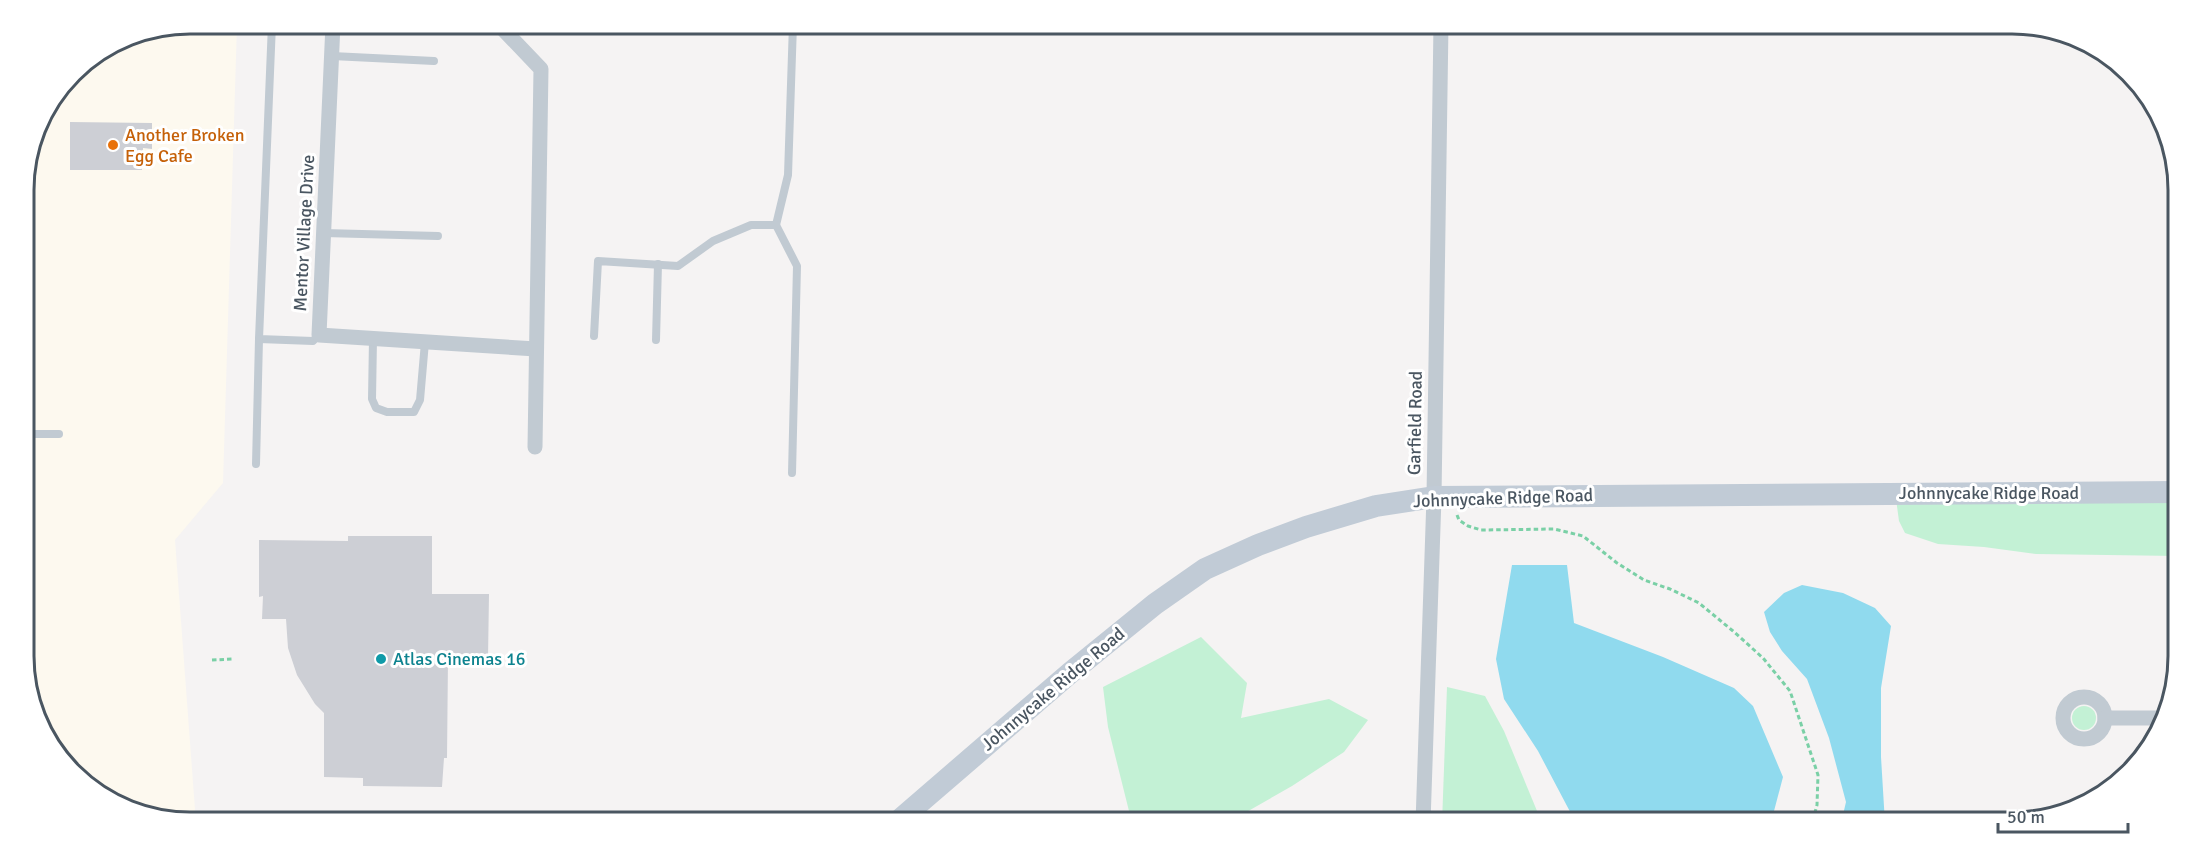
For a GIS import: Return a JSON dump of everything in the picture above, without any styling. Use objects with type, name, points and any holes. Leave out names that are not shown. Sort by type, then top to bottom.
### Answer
[{"type":"main road","name":"Johnnycake Ridge Road","points":[[909,812],[1155,603],[1205,568],[1306,527],[1376,506],[1434,497],[1457,496],[2168,492]]},
{"type":"street","name":"Garfield Road","points":[[1423,812],[1434,497],[1441,34]]},
{"type":"street","name":"Mentor Village Drive","points":[[333,35],[319,335],[536,349]]},
{"type":"street","points":[[509,35],[542,69],[535,447]]},
{"type":"street","points":[[2104,718],[2154,718]]},
{"type":"lane","points":[[256,464],[272,35]]},
{"type":"lane","points":[[792,473],[796,266],[776,225],[788,175],[794,35]]},
{"type":"lane","points":[[332,56],[434,61]]},
{"type":"lane","points":[[594,336],[598,261],[678,266],[713,241],[751,225],[776,225]]},
{"type":"lane","points":[[324,233],[438,236]]},
{"type":"lane","points":[[656,340],[658,264]]},
{"type":"lane","points":[[259,339],[314,341],[319,335]]},
{"type":"lane","points":[[373,339],[372,399],[376,408],[387,412],[414,412],[420,400],[425,342]]},
{"type":"lane","points":[[34,434],[59,434]]},
{"type":"path","points":[[1457,496],[1457,518],[1475,529],[1568,531],[1583,536],[1617,563],[1644,580],[1699,603],[1763,658],[1790,691],[1801,721],[1818,775],[1815,812]]},
{"type":"path","points":[[212,660],[233,659]]},
{"type":"shaded area","points":[[237,35],[223,483],[175,540],[195,812],[160,810],[140,804],[121,796],[88,774],[73,759],[51,726],[37,687],[34,657],[35,180],[40,150],[55,112],[80,80],[95,67],[131,46],[160,37]]},
{"type":"green space","points":[[1896,499],[2168,499],[2168,556],[2036,554],[1938,544],[1905,533],[1899,521]]},
{"type":"green space","points":[[1201,637],[1247,683],[1241,718],[1329,699],[1368,720],[1344,752],[1246,812],[1129,812],[1108,727],[1103,687]]},
{"type":"green space","points":[[1447,687],[1485,696],[1504,731],[1537,812],[1442,812]]},
{"type":"green space","points":[[2084,706],[2089,707],[2095,713],[2095,723],[2089,729],[2084,730],[2079,729],[2073,723],[2072,718],[2073,713],[2079,707]]},
{"type":"water","points":[[1512,565],[1567,565],[1574,623],[1663,657],[1734,688],[1753,706],[1783,777],[1774,811],[1570,812],[1538,751],[1504,699],[1496,659]]},
{"type":"water","points":[[1802,585],[1843,593],[1875,608],[1891,626],[1881,688],[1881,757],[1884,812],[1844,812],[1846,802],[1829,738],[1807,679],[1782,651],[1770,632],[1764,612],[1784,593]]},
{"type":"building","name":"Another Broken Egg Cafe","points":[[70,122],[152,123],[152,149],[143,148],[142,170],[70,170]]},
{"type":"building","points":[[348,536],[432,536],[432,594],[489,594],[488,658],[448,658],[447,758],[444,758],[442,787],[363,786],[363,778],[324,777],[324,713],[315,704],[297,675],[288,648],[286,619],[262,619],[263,596],[259,597],[259,540],[348,541]]},
{"type":"place","name":"Another Broken Egg Cafe","points":[[113,145]]},
{"type":"place","name":"Atlas Cinemas 16","points":[[381,659]]}]
